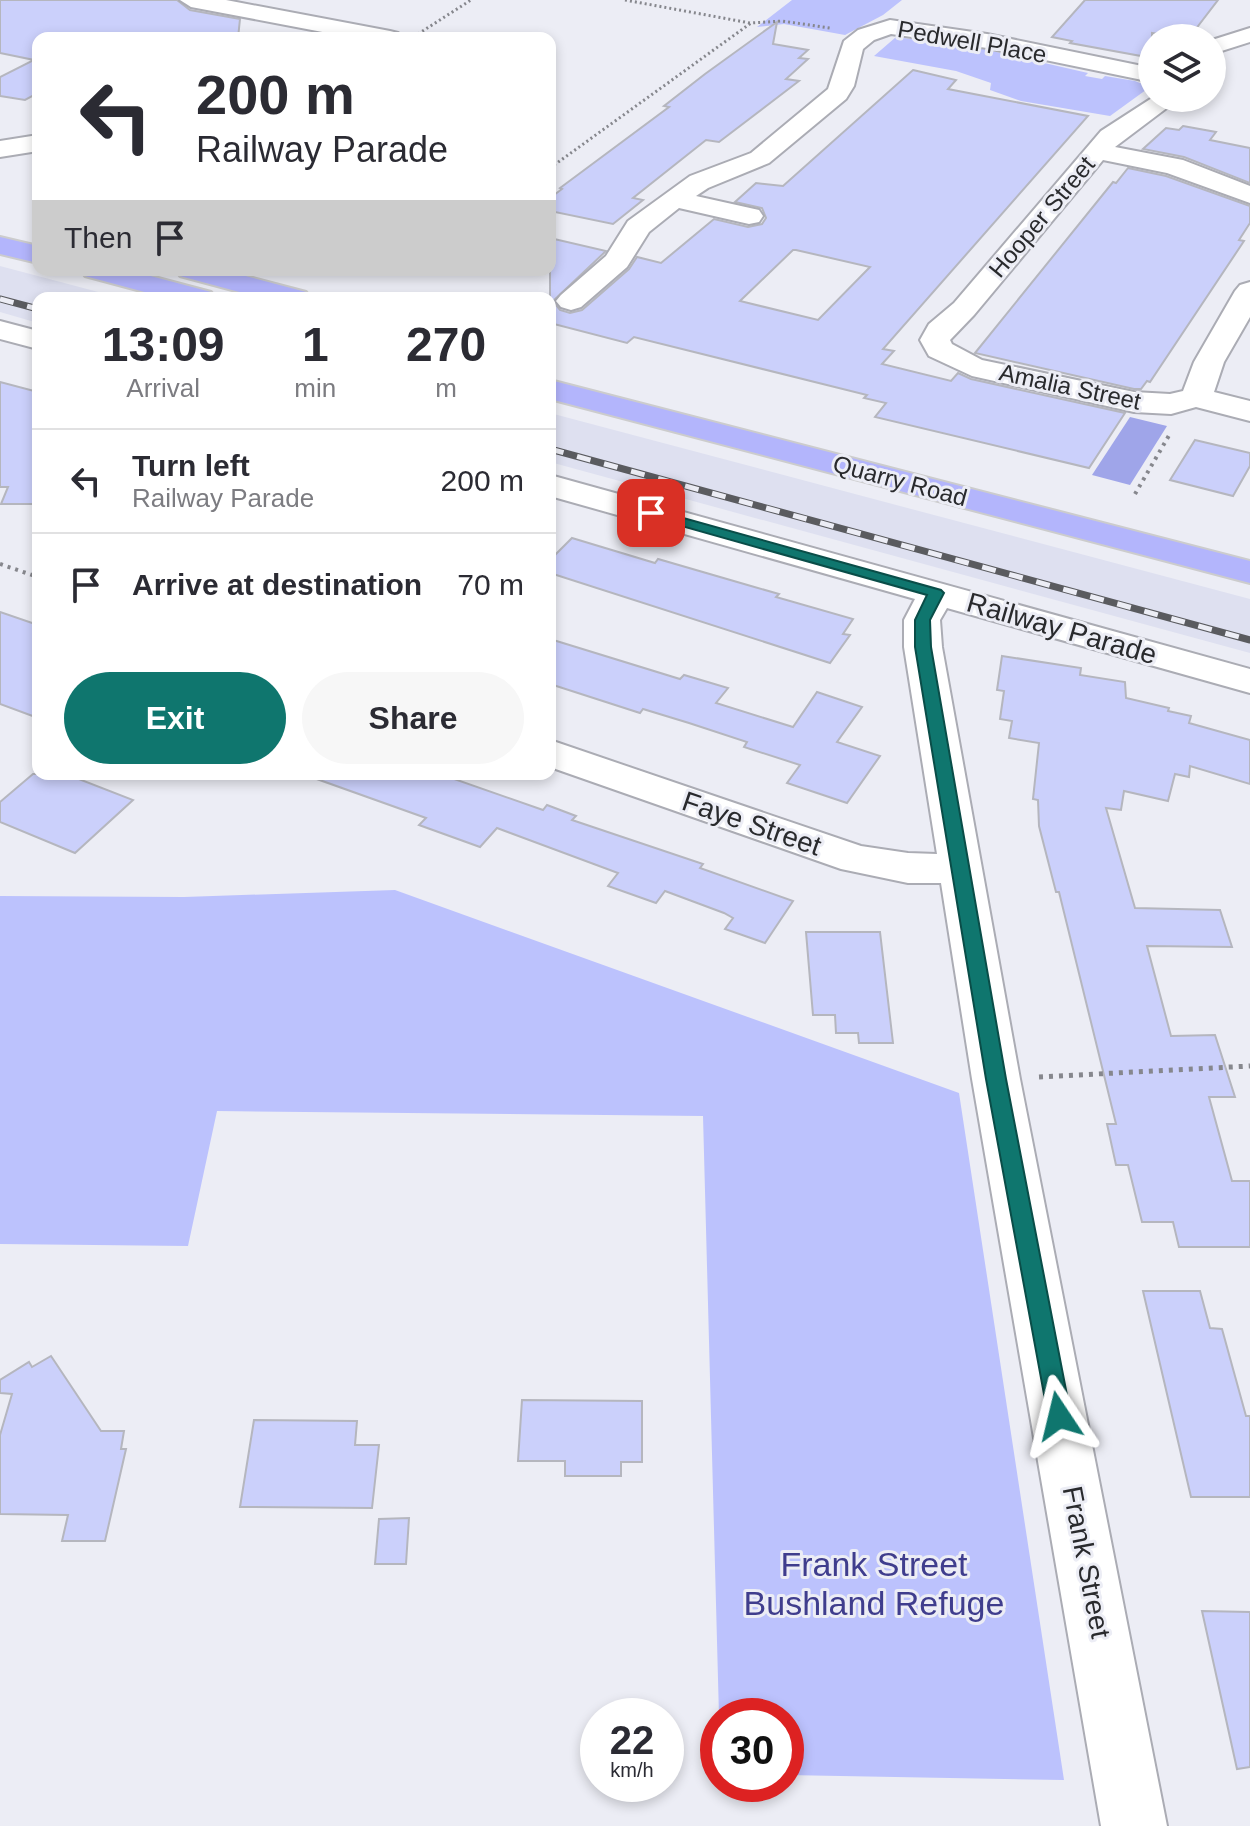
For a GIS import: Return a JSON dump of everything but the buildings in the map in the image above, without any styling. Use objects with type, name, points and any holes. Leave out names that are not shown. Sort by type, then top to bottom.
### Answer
[{"type":"main road","points":[[0,222],[32,230]]},
{"type":"main road","points":[[0,245],[32,253]]},
{"type":"main road","points":[[118,276],[178,292]]},
{"type":"main road","points":[[213,276],[273,292]]},
{"type":"main road","name":"Quarry Road","points":[[556,365],[1250,543]]},
{"type":"main road","name":"Quarry Road","points":[[556,391],[1250,572]]},
{"type":"street","points":[[191,0],[358,32]]},
{"type":"street","points":[[288,32],[305,22]]},
{"type":"street","name":"Pedwell Place","points":[[571,301],[617,261],[638,227],[699,182],[760,158],[837,94],[852,46],[880,29],[904,27],[1138,72]]},
{"type":"street","name":"Hooper Street","points":[[940,350],[935,340],[940,330],[964,309],[1110,136],[1147,112]]},
{"type":"street","points":[[0,149],[32,144]]},
{"type":"street","points":[[1097,151],[1174,166],[1250,195]]},
{"type":"street","points":[[674,199],[749,216]]},
{"type":"street","points":[[1183,400],[1250,291]]},
{"type":"street","points":[[0,330],[32,338]]},
{"type":"street","name":"Amalia Street","points":[[940,350],[972,367],[1134,402],[1183,400],[1250,411]]},
{"type":"street","name":"Railway Parade","points":[[556,487],[1250,681]]},
{"type":"street","name":"Frank Street","points":[[936,593],[922,620],[923,647],[996,1079],[1134,1826]]},
{"type":"street","name":"Faye Street","points":[[556,755],[856,859],[908,868],[960,869]]},
{"type":"path","points":[[420,32],[471,0]]},
{"type":"path","points":[[625,0],[751,23],[782,21],[843,31]]},
{"type":"path","points":[[556,164],[751,23]]},
{"type":"path","points":[[1135,494],[1174,428],[1183,400]]},
{"type":"path","points":[[0,564],[32,575]]},
{"type":"path","points":[[996,1079],[1250,1066]]},
{"type":"shaded area","points":[[0,266],[98,292],[32,292],[32,321],[0,312]]},
{"type":"shaded area","points":[[556,415],[1250,599],[1250,653],[556,464]]},
{"type":"shaded area","points":[[1130,417],[1167,426],[1130,485],[1092,475]]},
{"type":"green space","points":[[792,0],[902,0],[883,15],[845,35],[784,24],[757,27]]},
{"type":"green space","points":[[896,37],[979,48],[1088,73],[1085,76],[1135,81],[1138,82],[1138,96],[1110,116],[1021,101],[990,90],[991,83],[956,71],[874,56]]},
{"type":"green space","name":"Frank Street Bushland Refuge","points":[[395,890],[959,1093],[1064,1780],[804,1775],[804,1698],[719,1698],[703,1116],[217,1111],[188,1246],[0,1244],[0,896],[184,897]]},
{"type":"railway","points":[[0,299],[32,307]]},
{"type":"railway","points":[[556,451],[1250,640]]},
{"type":"route","points":[[651,513],[936,593],[922,620],[923,647],[996,1079],[1059,1416]]}]
